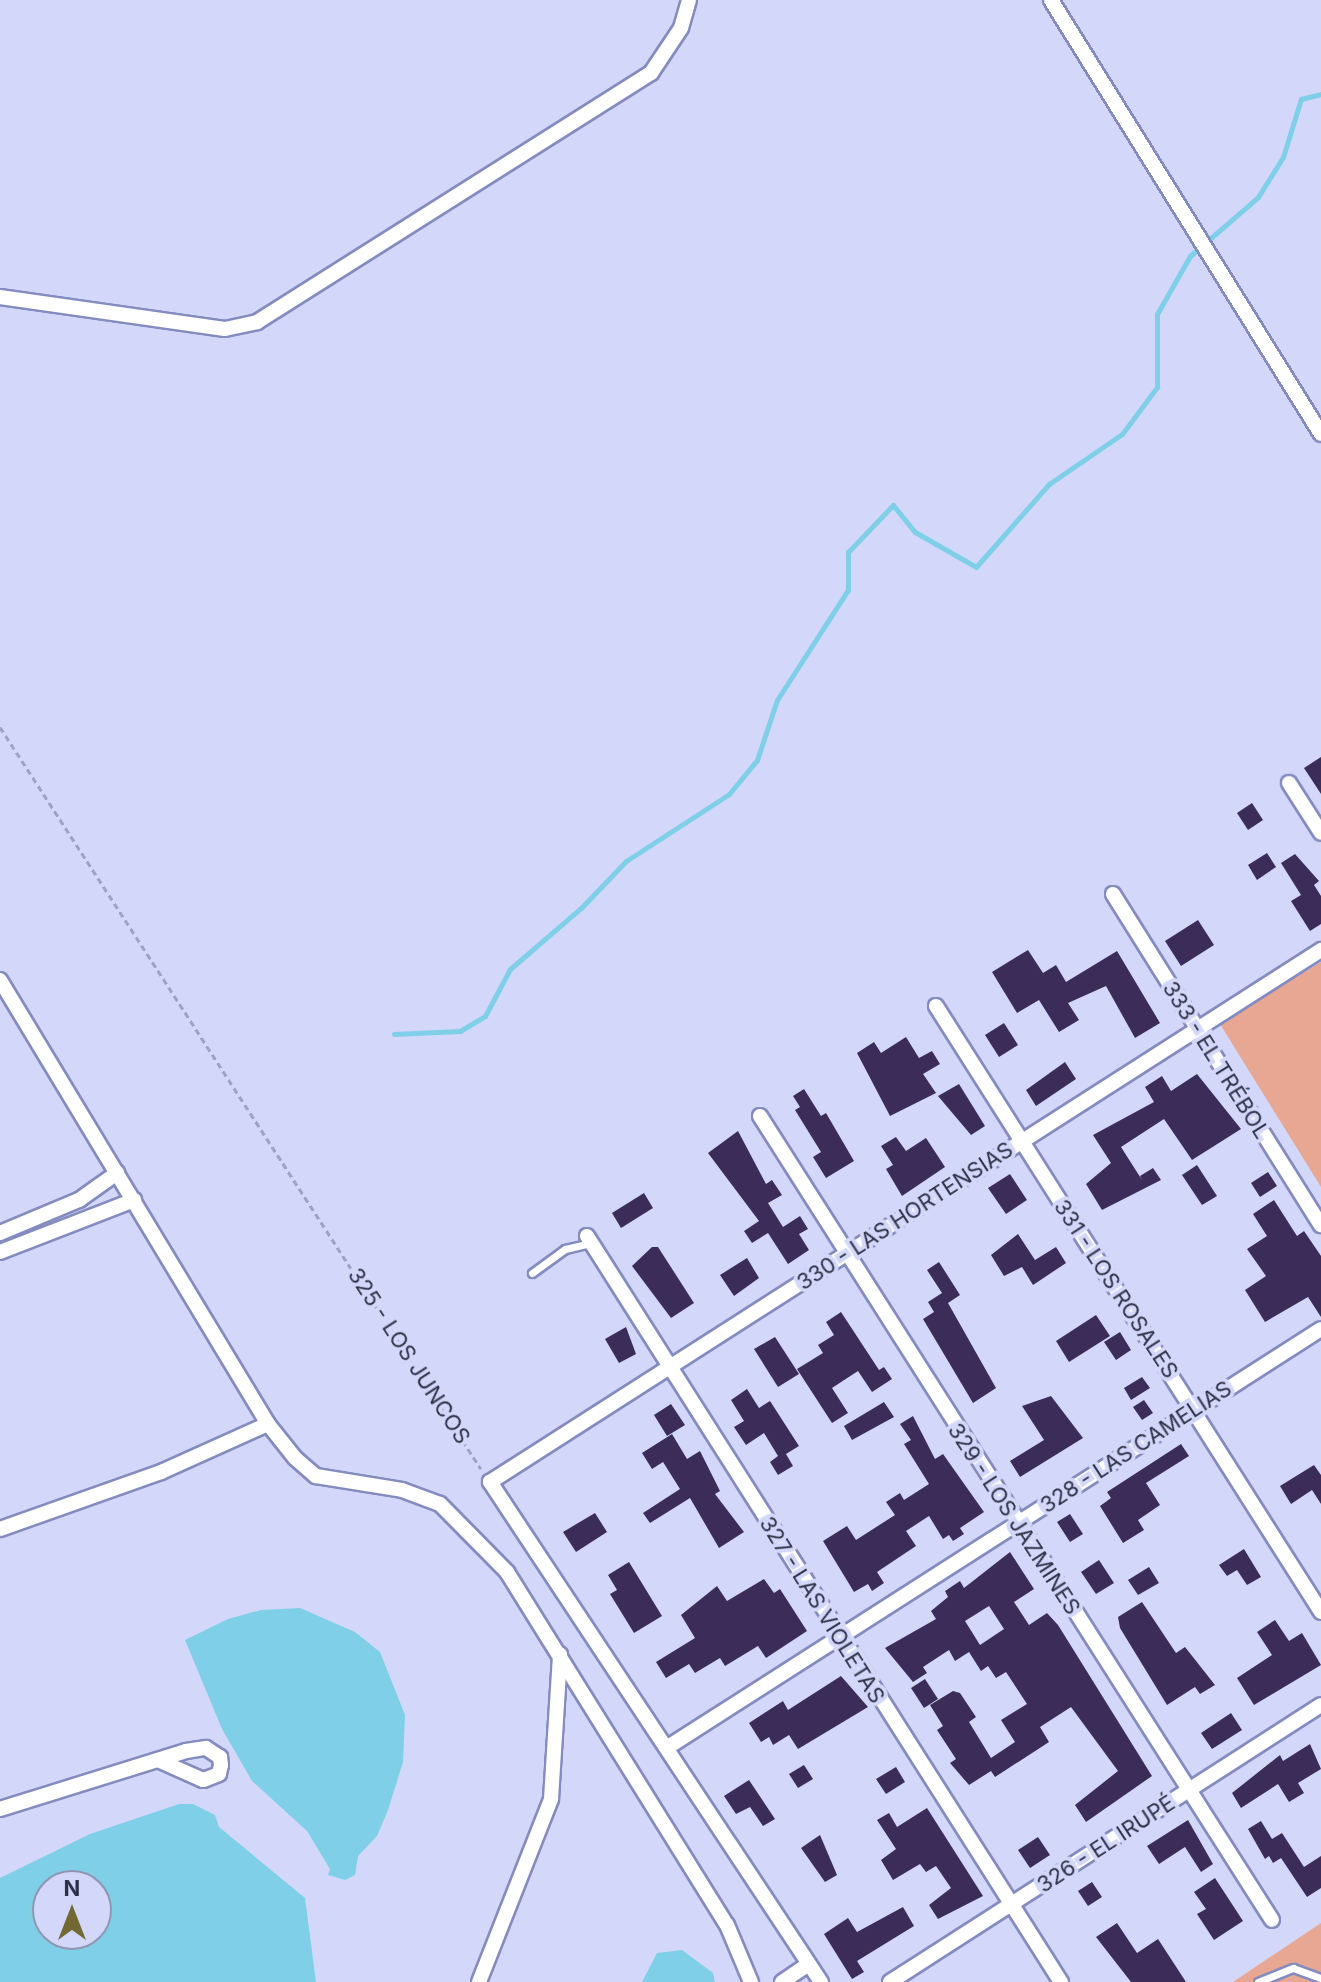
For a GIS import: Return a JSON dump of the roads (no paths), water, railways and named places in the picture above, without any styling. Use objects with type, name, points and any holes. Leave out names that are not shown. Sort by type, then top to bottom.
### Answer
[{"type":"street","points":[[0,297],[225,329],[257,322],[651,73],[674,41],[689,0]]},
{"type":"street","points":[[1051,0],[1321,434]]},
{"type":"street","points":[[1289,783],[1321,833]]},
{"type":"street","name":"333 - EL TRÉBOL","points":[[1113,894],[1195,1030],[1321,1225]]},
{"type":"street","name":"330 - LAS HORTENSIAS","points":[[668,1747],[490,1482],[1321,950]]},
{"type":"street","points":[[1,981],[268,1424],[316,1476],[402,1490],[440,1504],[507,1572],[727,1925],[751,1982]]},
{"type":"street","name":"331 - LOS ROSALES","points":[[936,1006],[1321,1612]]},
{"type":"street","name":"329 - LOS JAZMINES","points":[[760,1116],[846,1256],[1272,1920]]},
{"type":"street","points":[[0,1233],[79,1200],[117,1173]]},
{"type":"street","points":[[0,1252],[82,1216],[134,1200]]},
{"type":"street","name":"327 - LAS VIOLETAS","points":[[589,1239],[671,1365],[838,1638],[1061,1982]]},
{"type":"street","name":"328 - LAS CAMELIAS","points":[[668,1747],[1321,1329]]},
{"type":"street","points":[[0,1529],[161,1472],[268,1424]]},
{"type":"street","points":[[479,1982],[551,1799],[560,1654]]},
{"type":"street","name":"326 - EL IRUPÉ","points":[[890,1982],[1321,1705]]},
{"type":"street","points":[[668,1747],[821,1982]]},
{"type":"street","points":[[0,1809],[158,1760]]},
{"type":"street","points":[[782,1982],[809,1964]]},
{"type":"lane","points":[[532,1273],[565,1249],[589,1239]]},
{"type":"lane","points":[[1258,1982],[1293,1968],[1321,1978]]},
{"type":"water","points":[[300,1608],[355,1632],[380,1652],[405,1715],[403,1762],[388,1810],[377,1836],[358,1856],[355,1875],[345,1880],[328,1875],[330,1869],[307,1831],[252,1781],[222,1729],[185,1640],[228,1619],[261,1610]]},
{"type":"water","points":[[179,1804],[193,1804],[215,1815],[219,1827],[305,1898],[316,1982],[0,1982],[0,1878],[90,1834]]},
{"type":"water","points":[[682,1950],[713,1973],[715,1982],[642,1982],[657,1953]]},
{"type":"waterway","points":[[394,1034],[460,1031],[485,1016],[510,969],[581,908],[626,861],[729,794],[757,760],[777,700],[848,590],[848,552],[893,505],[915,532],[976,567],[1049,484],[1122,434],[1157,387],[1157,314],[1190,256],[1258,197],[1283,157],[1301,99],[1321,94]]}]
